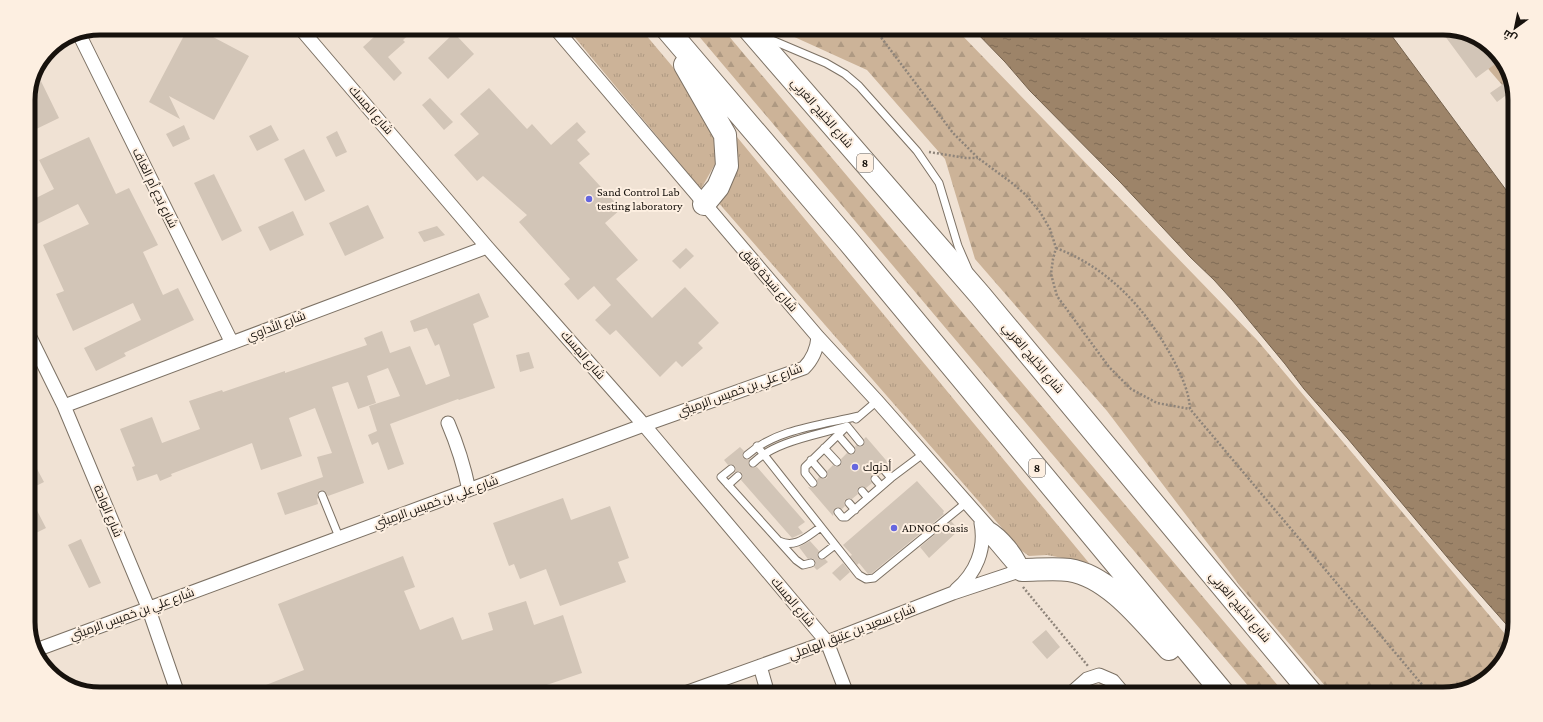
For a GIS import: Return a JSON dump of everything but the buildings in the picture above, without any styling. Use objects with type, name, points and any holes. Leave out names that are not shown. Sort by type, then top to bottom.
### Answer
[{"type":"highway","points":[[666,35],[725,135],[727,166],[718,186],[704,204]]},
{"type":"highway","name":"8","points":[[672,35],[849,242],[1218,687]]},
{"type":"highway","name":"شارع الخَلِيج العَربِي","points":[[753,35],[980,294],[1306,687]]},
{"type":"highway","points":[[1017,572],[1070,570],[1085,575],[1104,585],[1122,600],[1204,687]]},
{"type":"street","name":"شارع المِسك","points":[[306,35],[487,247],[644,425],[826,642],[844,687]]},
{"type":"street","name":"شارع سَبخة وَثِيق","points":[[561,35],[818,337],[985,523],[991,538],[1013,564],[1017,572]]},
{"type":"street","name":"شارع بَدع أم الغاف","points":[[81,38],[232,343]]},
{"type":"street","name":"شارع النَّداوِي","points":[[64,406],[487,247]]},
{"type":"street","name":"شارع علي بن خميس الرميثي","points":[[41,648],[644,425],[804,368],[816,352],[818,337]]},
{"type":"street","name":"شارع الواحة","points":[[35,347],[64,406],[148,608],[176,687]]},
{"type":"street","points":[[448,423],[456,441],[469,490]]},
{"type":"street","points":[[953,593],[964,584],[979,560],[985,523]]},
{"type":"street","name":"شارع سعيد بن عتيق الهاملي","points":[[708,687],[953,593],[1017,572]]},
{"type":"street","points":[[760,666],[766,687]]},
{"type":"street","points":[[1078,687],[1087,679],[1099,675],[1113,681],[1118,687]]},
{"type":"lane","points":[[761,35],[826,63],[845,74],[859,86],[917,151],[939,183],[958,246],[980,294]]},
{"type":"lane","points":[[813,483],[805,473],[805,467],[847,426],[877,401]]},
{"type":"lane","points":[[747,455],[765,441],[783,434],[859,416]]},
{"type":"lane","points":[[847,426],[860,442]]},
{"type":"lane","points":[[753,463],[764,454],[778,446],[847,426]]},
{"type":"lane","points":[[838,435],[851,450]]},
{"type":"lane","points":[[757,446],[862,578],[874,578],[966,502]]},
{"type":"lane","points":[[824,448],[837,462]]},
{"type":"lane","points":[[838,512],[842,517],[846,517],[881,486],[923,454]]},
{"type":"lane","points":[[811,460],[823,474]]},
{"type":"lane","points":[[731,468],[721,477],[799,563],[803,565],[811,563]]},
{"type":"lane","points":[[885,471],[891,478]]},
{"type":"lane","points":[[728,485],[738,476]]},
{"type":"lane","points":[[875,479],[881,486]]},
{"type":"lane","points":[[862,491],[868,498]]},
{"type":"lane","points":[[322,495],[339,537]]},
{"type":"lane","points":[[849,503],[855,510]]},
{"type":"lane","points":[[779,540],[789,544],[794,544],[821,527]]},
{"type":"lane","points":[[822,555],[835,545]]},
{"type":"path","points":[[879,35],[953,133],[978,158],[1026,195],[1040,212],[1050,229],[1056,248],[1051,274],[1057,296],[1109,367],[1131,388],[1157,403],[1190,409],[1424,687]]},
{"type":"path","points":[[917,151],[966,158],[978,158]]},
{"type":"path","points":[[1056,248],[1071,253],[1090,263],[1114,282],[1142,311],[1155,328],[1180,374],[1190,399],[1190,409]]},
{"type":"path","points":[[1017,572],[1096,676]]},
{"type":"green space","points":[[573,35],[646,35],[704,104],[719,136],[719,157],[701,189]]},
{"type":"green space","points":[[698,35],[728,35],[1279,687],[1249,687]]},
{"type":"green space","points":[[790,35],[962,35],[1257,340],[1507,636],[1503,647],[1492,665],[1479,676],[1460,685],[1443,687],[1326,687],[1240,586],[1107,411],[975,259],[945,159],[867,70]]},
{"type":"green space","points":[[1486,51],[1492,57],[1505,79],[1507,91],[1478,57]]},
{"type":"green space","points":[[737,137],[1089,563],[1047,555],[1029,556],[1022,551],[717,201],[734,162]]},
{"type":"water","points":[[979,35],[1391,35],[1508,193],[1508,626],[1304,389],[1232,300],[1121,183],[1030,91]]},
{"type":"place","name":"Sand Control Lab testing laboratory","points":[[589,199]]},
{"type":"place","name":"أدنوك","points":[[855,467]]},
{"type":"place","name":"ADNOC Oasis","points":[[894,528]]}]
